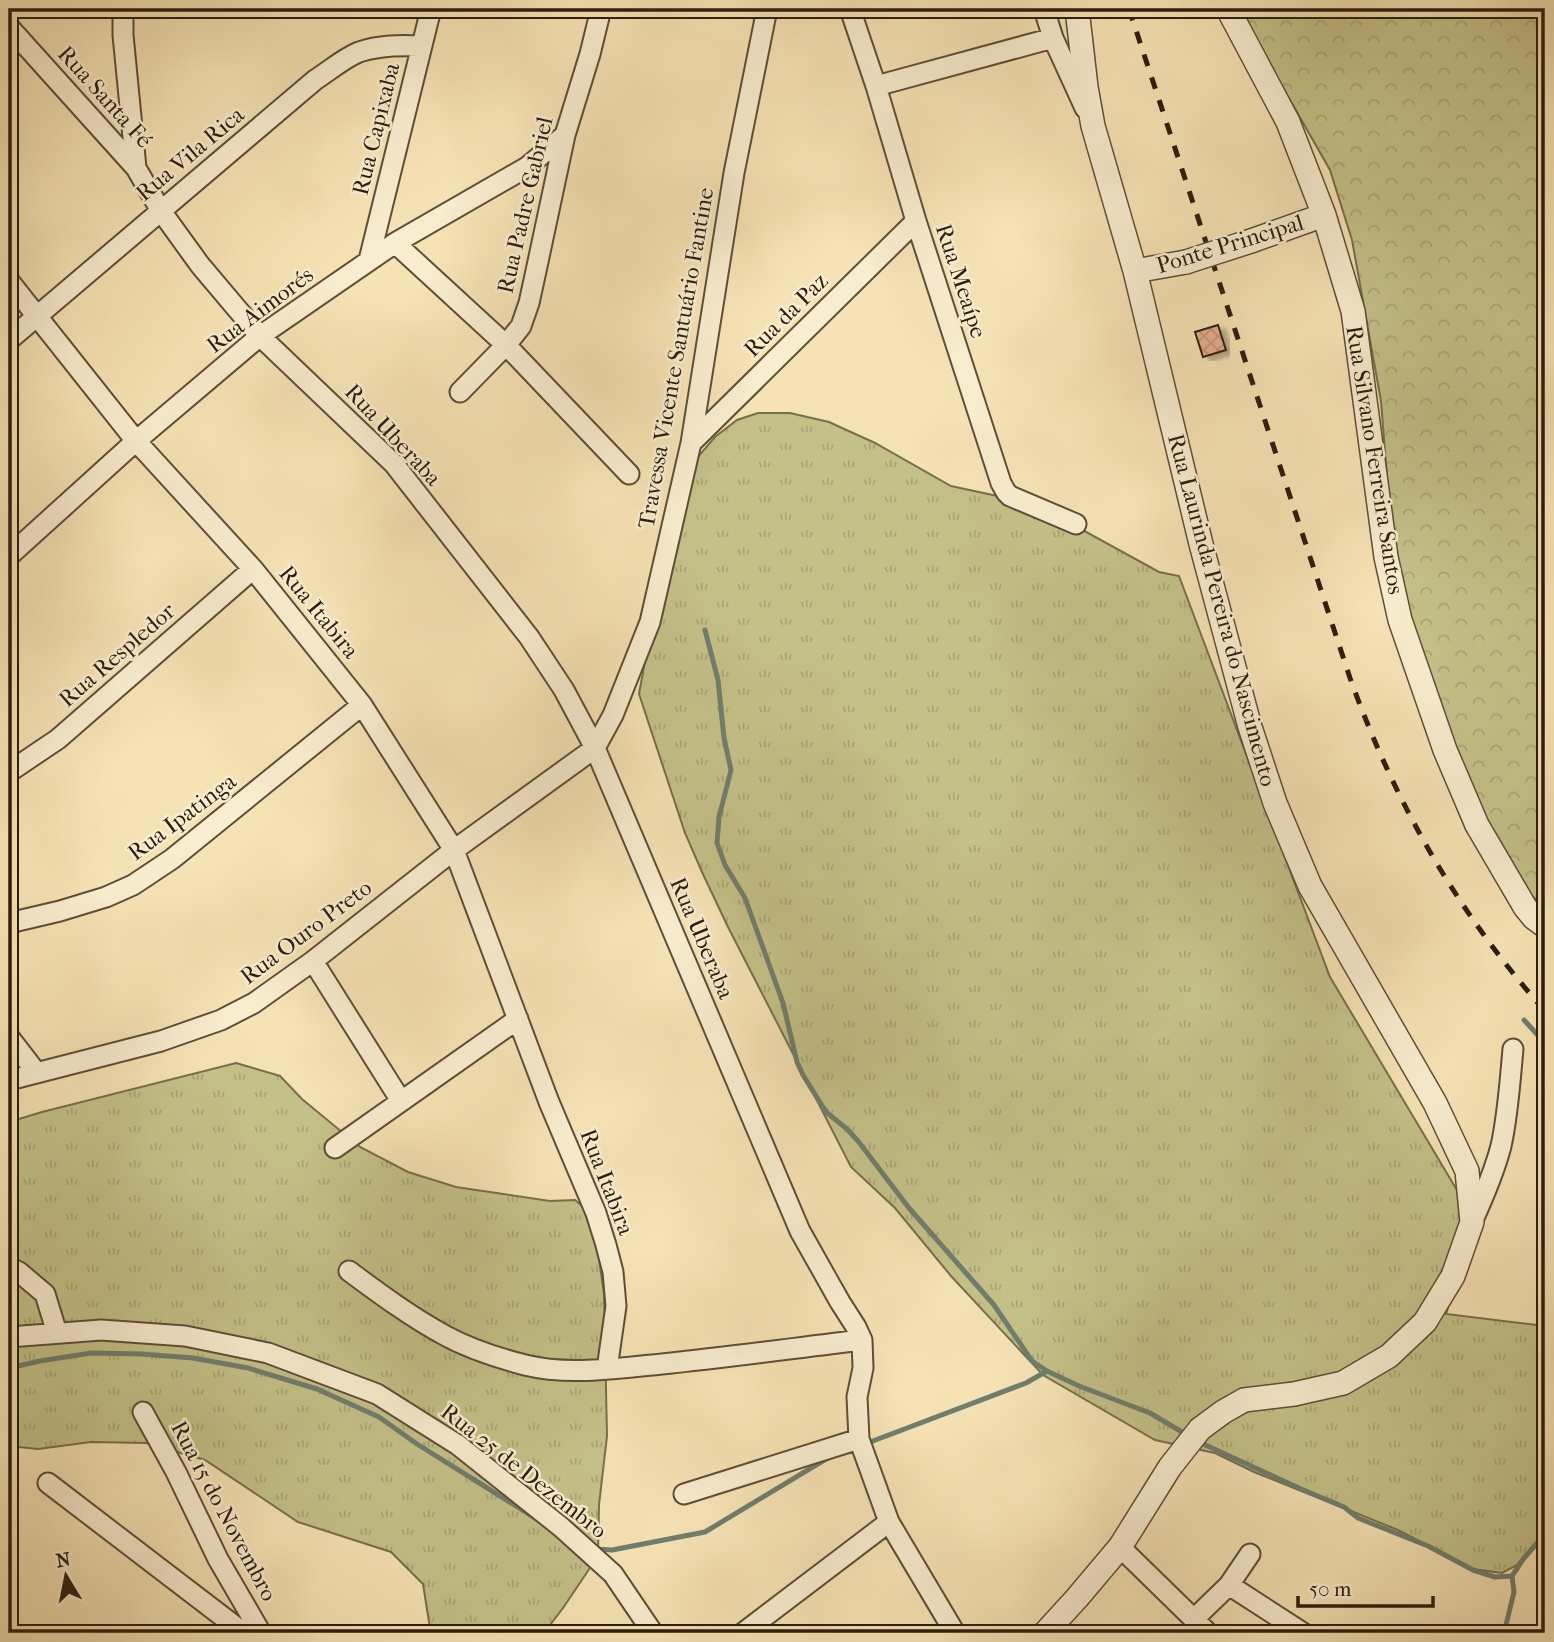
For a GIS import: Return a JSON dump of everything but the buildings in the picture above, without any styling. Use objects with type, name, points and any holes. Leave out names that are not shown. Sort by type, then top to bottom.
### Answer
[{"type":"street","points":[[122,9],[136,168]]},
{"type":"street","name":"Rua Capixaba","points":[[369,260],[432,9]]},
{"type":"street","name":"Rua Padre Gabriel","points":[[460,392],[521,326],[529,303],[565,135],[601,9]]},
{"type":"street","name":"Travessa Vicente Santuário Fantine","points":[[595,748],[613,715],[650,622],[691,443],[734,173],[767,9]]},
{"type":"street","name":"Rua Meaípe","points":[[850,9],[1001,483],[1006,492],[1020,501],[1076,524]]},
{"type":"street","points":[[1044,9],[1093,126]]},
{"type":"street","name":"Rua Laurinda Pereira do Nascimento","points":[[1045,1633],[1120,1547],[1170,1467],[1200,1429],[1244,1400],[1294,1394],[1343,1382],[1389,1356],[1425,1322],[1453,1276],[1472,1222],[1467,1171],[1435,1103],[1310,886],[1275,803],[1250,727],[1200,544],[1135,271],[1093,126],[1077,9]]},
{"type":"street","name":"Rua Silvano Ferreira Santos","points":[[1228,9],[1288,122],[1324,215],[1353,310],[1385,557],[1400,620],[1445,750],[1477,825],[1525,907],[1545,926]]},
{"type":"street","name":"Rua Santa Fé","points":[[9,27],[136,168],[161,211],[200,265],[260,336]]},
{"type":"street","points":[[876,86],[1054,38]]},
{"type":"street","name":"Rua Vila Rica","points":[[9,340],[315,80],[356,53],[381,47],[421,46]]},
{"type":"street","name":"Rua Aimorés","points":[[9,556],[135,441],[260,336],[395,243],[527,167],[565,135]]},
{"type":"street","name":"Ponte Principal","points":[[1135,271],[1186,262],[1324,215]]},
{"type":"street","name":"Rua da Paz","points":[[691,443],[916,221]]},
{"type":"street","points":[[395,243],[506,345],[629,474]]},
{"type":"street","name":"Rua Itabira","points":[[9,281],[135,441],[253,569],[362,705],[454,850],[549,1102],[596,1213],[606,1245],[616,1306],[607,1369]]},
{"type":"street","name":"Rua Uberaba","points":[[260,336],[394,464],[529,637],[564,690],[595,748],[800,1231],[862,1340]]},
{"type":"street","name":"Rua Respledor","points":[[9,772],[58,739],[253,569]]},
{"type":"street","name":"Rua Ipatinga","points":[[9,923],[106,897],[133,885],[172,859],[362,705]]},
{"type":"street","name":"Rua Ouro Preto","points":[[9,1080],[161,1041],[221,1020],[254,1003],[313,961],[454,850],[595,748]]},
{"type":"street","points":[[313,961],[401,1101]]},
{"type":"street","points":[[335,1148],[518,1019]]},
{"type":"street","points":[[9,1037],[36,1072]]},
{"type":"street","points":[[1472,1222],[1501,1147],[1513,1049]]},
{"type":"street","points":[[9,1267],[45,1294],[57,1333]]},
{"type":"street","points":[[349,1271],[396,1306],[447,1336],[487,1354],[526,1365],[563,1371],[715,1358],[862,1340],[863,1368],[857,1397],[859,1439],[889,1522],[955,1633]]},
{"type":"street","name":"Rua 25 de Dezembro","points":[[9,1336],[101,1330],[185,1336],[268,1353],[377,1394],[458,1445],[561,1527],[613,1574],[653,1633]]},
{"type":"street","name":"Rua 15 do Novembro","points":[[144,1412],[218,1559],[261,1633]]},
{"type":"street","points":[[684,1493],[859,1439]]},
{"type":"street","points":[[48,1483],[244,1633]]},
{"type":"street","points":[[743,1633],[889,1522]]},
{"type":"street","points":[[1120,1547],[1208,1633]]},
{"type":"street","points":[[1194,1619],[1229,1585],[1250,1554]]},
{"type":"street","points":[[1229,1585],[1303,1633]]},
{"type":"green space","points":[[1238,9],[1545,9],[1545,906],[1490,864],[1466,830],[1444,777],[1428,723],[1395,578],[1381,401],[1352,240],[1330,170]]},
{"type":"green space","points":[[758,413],[790,413],[829,422],[875,443],[951,486],[1002,497],[1068,522],[1159,572],[1179,576],[1330,977],[1470,1212],[1466,1250],[1446,1314],[1545,1326],[1545,1532],[1517,1565],[1502,1573],[1473,1569],[1398,1530],[1254,1472],[1215,1453],[1155,1440],[1043,1375],[951,1276],[895,1208],[851,1167],[702,872],[685,833],[639,694],[649,639],[690,466],[715,437],[737,420]]},
{"type":"green space","points":[[236,1063],[280,1076],[302,1099],[360,1147],[408,1172],[456,1187],[550,1201],[575,1200],[586,1209],[595,1233],[604,1293],[607,1436],[599,1505],[598,1556],[544,1633],[429,1633],[423,1584],[391,1552],[298,1522],[205,1460],[146,1443],[91,1442],[38,1449],[9,1446],[9,1122]]},
{"type":"waterway","points":[[705,630],[718,680],[724,738],[731,770],[719,817],[717,843],[725,865],[745,898],[783,1003],[797,1062],[803,1075],[826,1112],[858,1141],[909,1208],[994,1305],[1032,1361],[1079,1386],[1150,1413],[1187,1435]]},
{"type":"waterway","points":[[1524,1020],[1545,1043]]},
{"type":"waterway","points":[[9,1368],[91,1353],[193,1358],[248,1368],[317,1389],[379,1417],[535,1518]]},
{"type":"waterway","points":[[865,1444],[1026,1383],[1047,1371]]},
{"type":"waterway","points":[[1199,1442],[1344,1507],[1358,1518],[1428,1546],[1473,1570],[1495,1577],[1512,1576]]},
{"type":"waterway","points":[[596,1549],[612,1550],[705,1532],[826,1459]]},
{"type":"waterway","points":[[1504,1633],[1514,1592],[1512,1576],[1545,1534]]},
{"type":"railway","points":[[1129,9],[1350,678],[1368,724],[1408,812],[1456,895],[1513,973],[1545,1011]]}]
